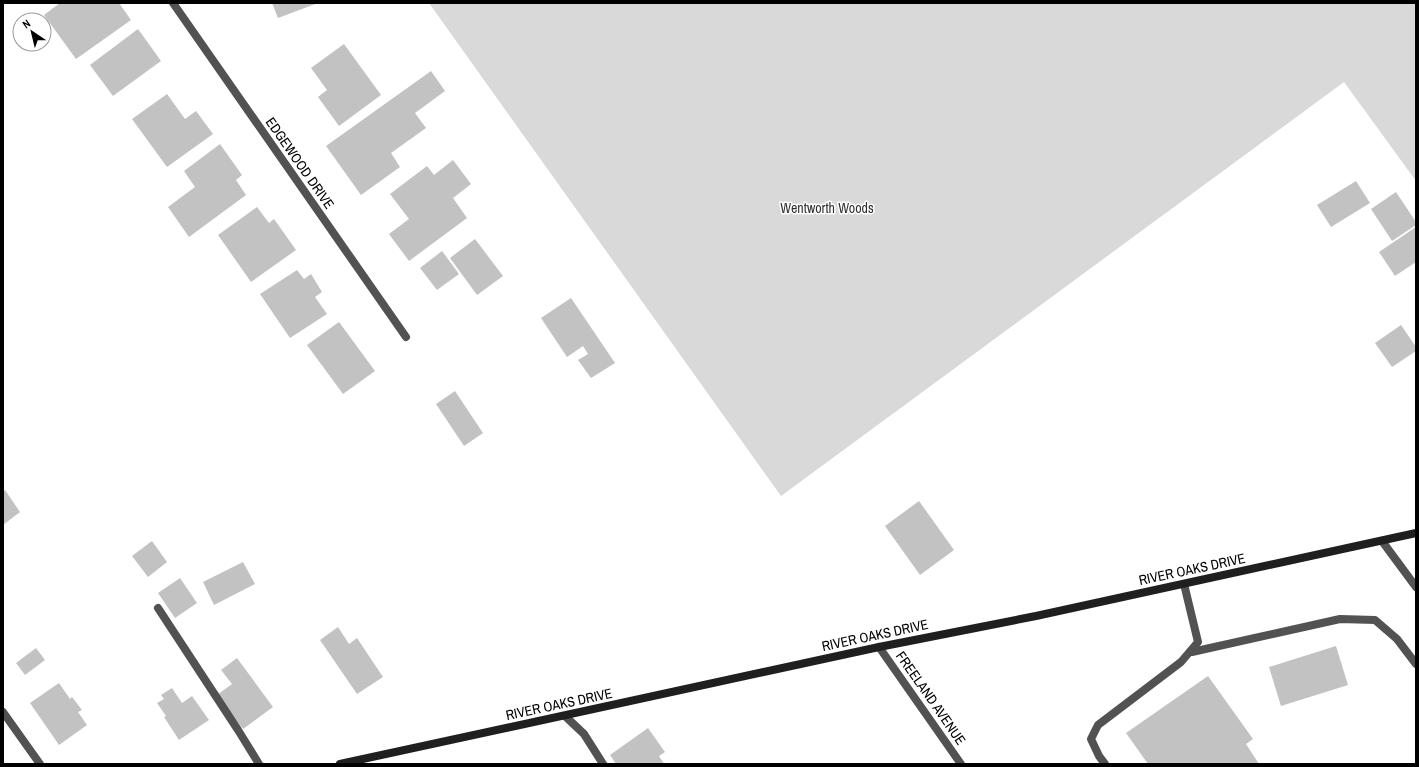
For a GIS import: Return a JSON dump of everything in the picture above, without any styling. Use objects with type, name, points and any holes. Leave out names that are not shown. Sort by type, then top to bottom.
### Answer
[{"type":"main road","name":"RIVER OAKS DRIVE","points":[[340,764],[880,647],[1036,616],[1416,533]]},
{"type":"street","name":"EDGEWOOD DRIVE","points":[[173,3],[406,337]]},
{"type":"street","points":[[1382,541],[1416,587]]},
{"type":"street","points":[[1105,764],[1099,756],[1091,739],[1098,725],[1181,662],[1192,652],[1198,642],[1184,584]]},
{"type":"street","points":[[158,608],[259,764]]},
{"type":"street","points":[[1192,652],[1340,619],[1375,620],[1397,638],[1416,664]]},
{"type":"street","name":"FREELAND AVENUE","points":[[880,647],[961,764]]},
{"type":"street","points":[[3,712],[40,764]]},
{"type":"street","points":[[565,716],[584,734],[603,764]]},
{"type":"green space","name":"Wentworth Woods","points":[[429,3],[1416,3],[1416,181],[1344,82],[781,496]]},
{"type":"building","points":[[60,3],[119,3],[131,20],[76,59],[52,26],[52,12],[48,12]]},
{"type":"building","points":[[272,3],[318,3],[278,18]]},
{"type":"building","points":[[138,29],[161,61],[113,96],[90,65]]},
{"type":"building","points":[[344,44],[381,95],[339,126],[318,97],[327,90],[311,68]]},
{"type":"building","points":[[431,71],[445,91],[415,113],[426,128],[391,153],[400,167],[361,195],[326,146]]},
{"type":"building","points":[[167,94],[185,119],[196,111],[213,134],[167,167],[132,119]]},
{"type":"building","points":[[220,144],[242,175],[236,180],[246,195],[189,237],[168,207],[195,187],[184,171]]},
{"type":"building","points":[[453,160],[471,184],[453,198],[467,218],[409,261],[389,234],[409,219],[390,194],[427,166],[434,175]]},
{"type":"building","points":[[1356,181],[1370,203],[1331,227],[1317,205]]},
{"type":"building","points":[[1396,192],[1416,222],[1416,225],[1392,241],[1371,209]]},
{"type":"building","points":[[257,207],[269,223],[274,219],[296,250],[251,282],[218,235]]},
{"type":"building","points":[[1416,227],[1416,262],[1395,276],[1379,252]]},
{"type":"building","points":[[475,239],[503,276],[477,295],[450,258]]},
{"type":"building","points":[[442,251],[459,274],[437,290],[420,268]]},
{"type":"building","points":[[297,270],[304,279],[311,274],[322,292],[315,297],[327,314],[290,338],[260,294]]},
{"type":"building","points":[[571,298],[615,363],[591,378],[578,360],[588,354],[583,346],[567,357],[541,318]]},
{"type":"building","points":[[339,322],[375,371],[343,394],[307,345]]},
{"type":"building","points":[[1401,325],[1416,347],[1416,351],[1392,367],[1375,343]]},
{"type":"building","points":[[455,391],[483,433],[464,446],[436,404]]},
{"type":"building","points":[[5,490],[20,512],[3,525],[3,492]]},
{"type":"building","points":[[919,501],[954,550],[920,575],[885,526]]},
{"type":"building","points":[[152,541],[167,562],[148,577],[132,556]]},
{"type":"building","points":[[243,562],[255,584],[214,605],[203,582]]},
{"type":"building","points":[[180,578],[197,603],[175,618],[158,593]]},
{"type":"building","points":[[338,627],[349,644],[357,638],[383,677],[357,694],[320,640]]},
{"type":"building","points":[[1336,646],[1348,685],[1281,706],[1269,667]]},
{"type":"building","points":[[36,648],[45,660],[25,675],[16,663]]},
{"type":"building","points":[[237,658],[273,707],[243,729],[217,695],[232,684],[221,670]]},
{"type":"building","points":[[1208,676],[1253,739],[1246,744],[1259,764],[1148,764],[1126,733]]},
{"type":"building","points":[[59,683],[70,699],[72,697],[82,710],[78,712],[87,725],[59,745],[30,703]]},
{"type":"building","points":[[172,688],[182,703],[192,696],[209,720],[179,740],[157,703],[164,699],[161,695]]},
{"type":"building","points":[[648,728],[665,752],[659,756],[664,764],[616,764],[610,755]]}]
